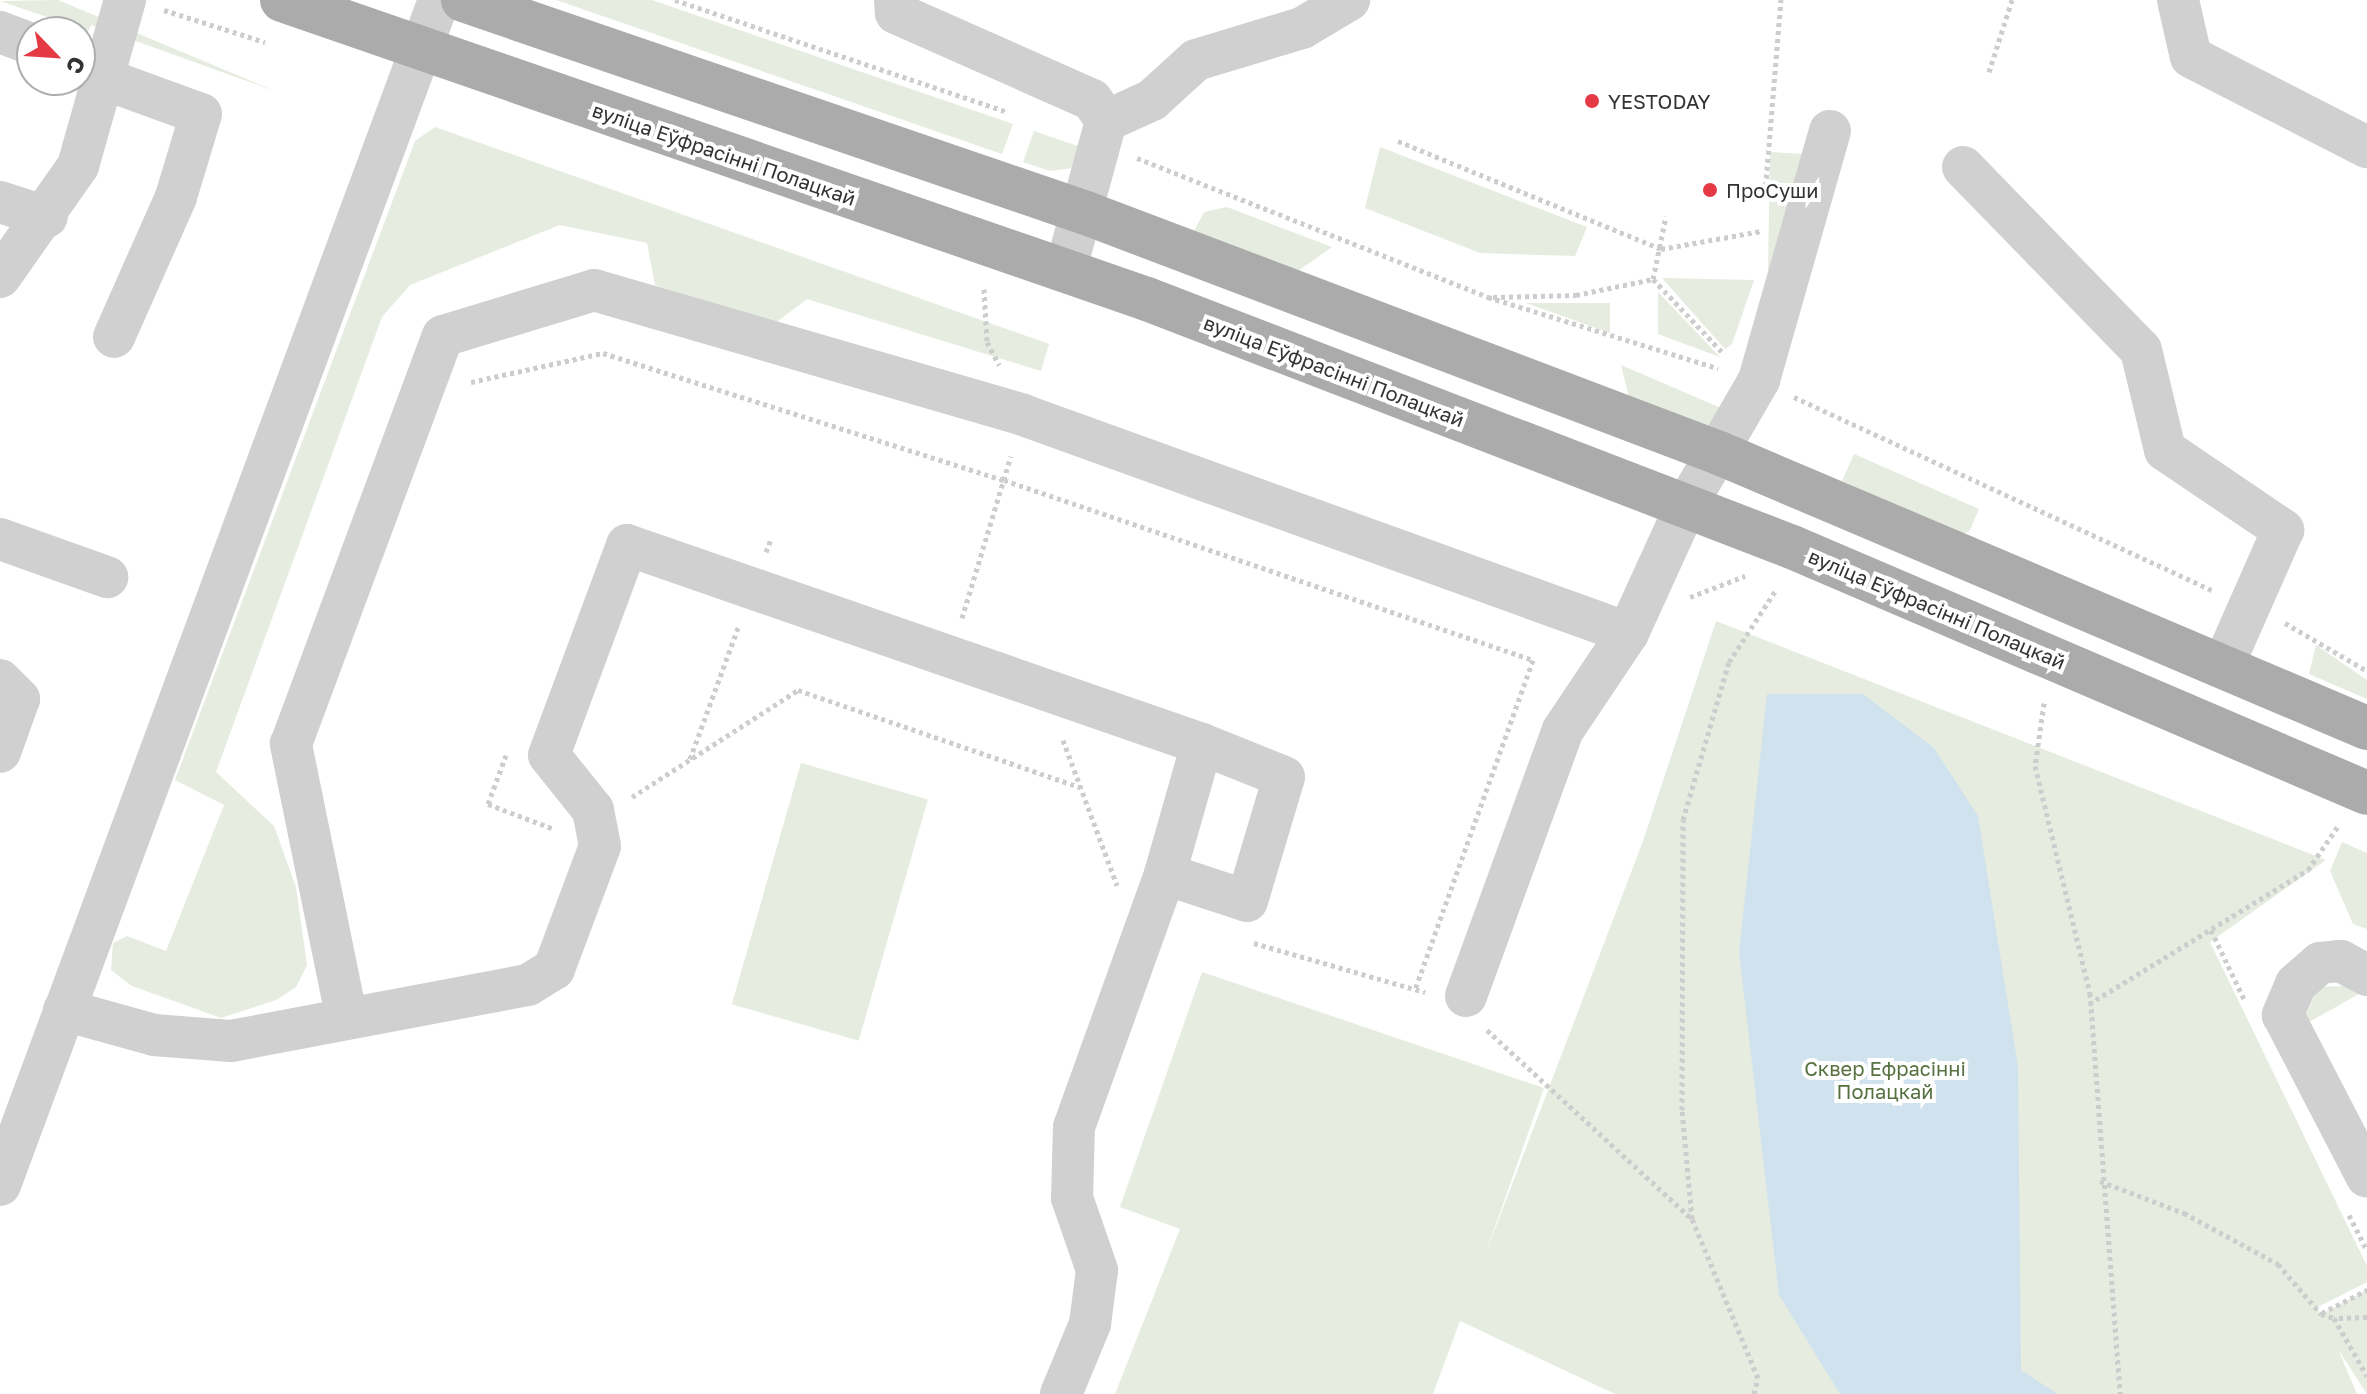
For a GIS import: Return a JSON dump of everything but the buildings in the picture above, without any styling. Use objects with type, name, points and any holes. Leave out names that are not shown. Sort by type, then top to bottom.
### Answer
[{"type":"main road","name":"вуліца Еўфрасінні Полацкай","points":[[282,0],[1065,272],[1686,506],[2360,812]]},
{"type":"main road","points":[[463,0],[1086,213],[1719,453],[2367,728]]},
{"type":"lane","points":[[0,1185],[439,0]]},
{"type":"lane","points":[[895,0],[896,13],[1092,100],[1104,134],[1086,213],[1065,272]]},
{"type":"lane","points":[[1104,134],[1152,100],[1196,60],[1302,28],[1349,0]]},
{"type":"lane","points":[[2178,0],[2191,57],[2367,147]]},
{"type":"lane","points":[[0,277],[47,217],[78,166],[102,78],[136,2]]},
{"type":"lane","points":[[102,78],[201,114],[176,197],[114,337]]},
{"type":"lane","points":[[1462,1006],[1563,730],[1628,633],[1686,506],[1759,380],[1830,131]]},
{"type":"lane","points":[[1963,167],[2141,350],[2165,450],[2283,530],[2223,666]]},
{"type":"lane","points":[[0,202],[47,217]]},
{"type":"lane","points":[[346,1015],[291,744],[443,336],[594,290],[1023,415],[1628,633]]},
{"type":"lane","points":[[0,539],[107,577]]},
{"type":"lane","points":[[64,1010],[154,1035],[231,1041],[346,1015],[528,985],[554,969],[600,846],[595,821],[549,755],[627,545],[1071,695],[1284,777],[1247,901],[1165,874]]},
{"type":"lane","points":[[0,680],[19,699],[0,752]]},
{"type":"lane","points":[[1061,1394],[1090,1324],[1097,1270],[1072,1198],[1074,1127],[1165,874],[1202,744]]},
{"type":"lane","points":[[2367,975],[2341,961],[2320,963],[2296,984],[2283,1015],[2367,1177]]},
{"type":"path","points":[[675,0],[1016,115]]},
{"type":"path","points":[[1765,199],[1781,0]]},
{"type":"path","points":[[1989,72],[2012,0]]},
{"type":"path","points":[[136,2],[274,45]]},
{"type":"path","points":[[1104,134],[1488,297],[1759,380],[2317,637],[2367,671]]},
{"type":"path","points":[[1398,141],[1661,249],[1763,230],[1764,215]]},
{"type":"path","points":[[1653,279],[1666,216]]},
{"type":"path","points":[[1488,297],[1576,295],[1653,279]]},
{"type":"path","points":[[1653,279],[1729,359],[1759,380]]},
{"type":"path","points":[[977,285],[999,294]]},
{"type":"path","points":[[959,627],[1001,508],[1023,415],[987,342],[984,289]]},
{"type":"path","points":[[689,760],[771,539]]},
{"type":"path","points":[[1731,570],[1755,580]]},
{"type":"path","points":[[1686,599],[1745,576]]},
{"type":"path","points":[[1766,585],[1790,596]]},
{"type":"path","points":[[1754,1394],[1758,1378],[1692,1219],[1682,1110],[1683,820],[1729,662],[1776,590]]},
{"type":"path","points":[[595,821],[798,690],[1080,787]]},
{"type":"path","points":[[1071,695],[1059,728],[1131,921],[1146,926]]},
{"type":"path","points":[[2030,697],[2059,710]]},
{"type":"path","points":[[2044,703],[2035,766],[2088,1005],[2100,1181],[2120,1394]]},
{"type":"path","points":[[2088,1005],[2308,870],[2339,826],[2360,812]]},
{"type":"path","points":[[2324,820],[2339,826]]},
{"type":"path","points":[[1253,942],[1462,1006],[1692,1219]]},
{"type":"path","points":[[2100,1181],[2184,1213],[2278,1264],[2321,1314],[2334,1318],[2367,1317]]},
{"type":"path","points":[[2321,1314],[2367,1290]]},
{"type":"path","points":[[2334,1318],[2367,1376]]},
{"type":"green space","points":[[58,0],[275,91],[96,27],[96,16],[44,16],[0,1]]},
{"type":"green space","points":[[556,0],[652,0],[1013,124],[1002,154]]},
{"type":"green space","points":[[435,127],[1049,344],[1041,371],[807,299],[770,327],[655,285],[647,243],[560,225],[410,285],[382,317],[216,772],[274,826],[296,887],[307,965],[296,987],[276,1000],[221,1018],[132,986],[111,970],[113,943],[127,936],[166,951],[224,805],[175,780],[415,141]]},
{"type":"green space","points":[[1034,131],[1083,148],[1073,168],[1050,171],[1023,162]]},
{"type":"green space","points":[[1380,147],[1587,227],[1575,256],[1480,253],[1365,208]]},
{"type":"green space","points":[[1770,152],[1804,154],[1768,273]]},
{"type":"green space","points":[[1227,207],[1332,247],[1298,271],[1193,233],[1204,212]]},
{"type":"green space","points":[[1662,278],[1754,280],[1732,344],[1725,349]]},
{"type":"green space","points":[[1658,292],[1720,357],[1658,334]]},
{"type":"green space","points":[[1526,303],[1610,303],[1610,333]]},
{"type":"green space","points":[[1621,365],[1728,411],[1710,430],[1630,401]]},
{"type":"green space","points":[[1854,454],[1979,509],[1969,532],[1959,534],[1842,481]]},
{"type":"green space","name":"Сквер Ефрасінні Полацкай","points":[[1716,621],[2326,860],[2210,942],[2367,1266],[2367,1282],[2316,1308],[2321,1314],[2367,1290],[2367,1394],[2338,1349],[2357,1394],[1615,1394],[1460,1321],[1433,1394],[1115,1394],[1180,1229],[1120,1207],[1202,972],[1544,1088],[1484,1258],[1643,841]]},
{"type":"green space","points":[[2316,645],[2367,680],[2367,699],[2309,674]]},
{"type":"green space","points":[[801,763],[928,799],[859,1041],[732,1004]]},
{"type":"green space","points":[[2342,842],[2367,853],[2367,929],[2353,924],[2330,871]]},
{"type":"green space","points":[[2345,986],[2359,994],[2302,1026],[2318,987]]},
{"type":"water","points":[[1767,694],[1863,694],[1934,748],[1978,816],[2018,1067],[2021,1370],[2058,1394],[1840,1394],[1779,1295],[1739,952]]},
{"type":"place","name":"YESTODAY","points":[[1592,101]]},
{"type":"place","name":"ПроСуши","points":[[1710,190]]}]
